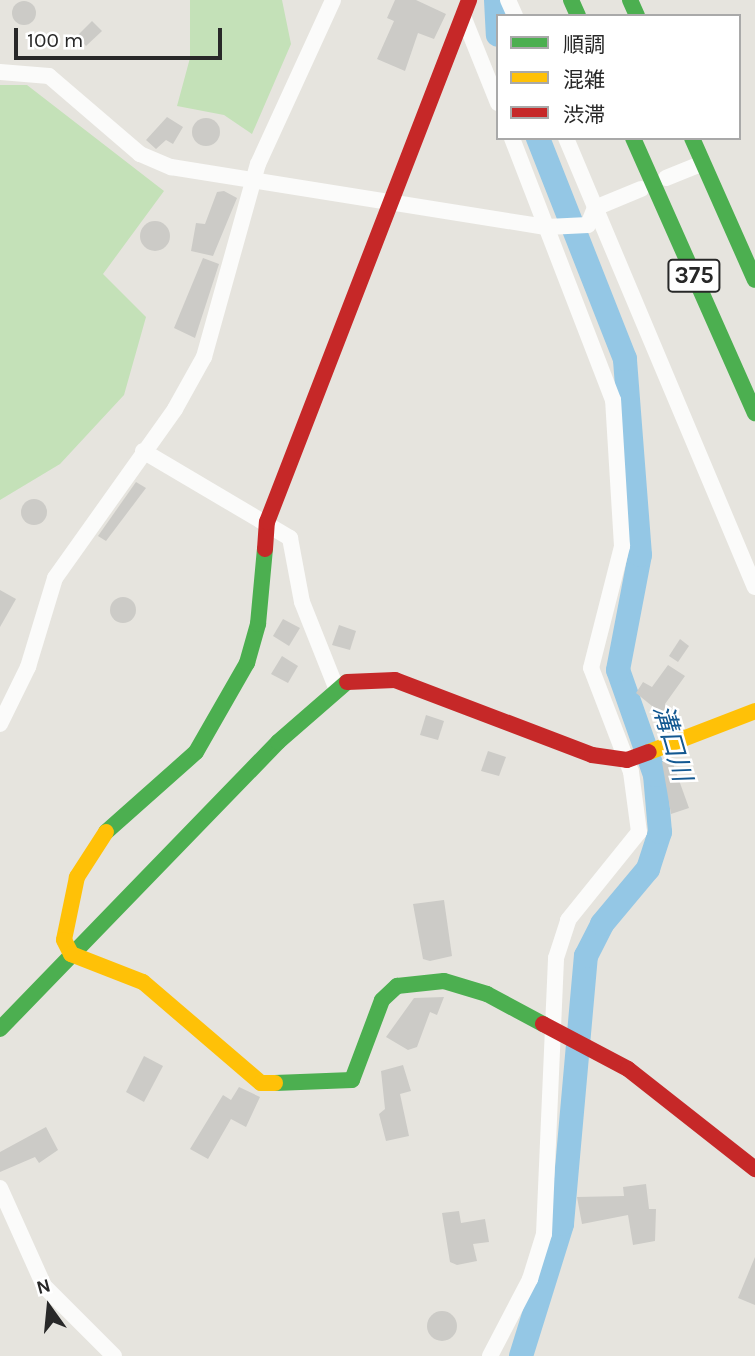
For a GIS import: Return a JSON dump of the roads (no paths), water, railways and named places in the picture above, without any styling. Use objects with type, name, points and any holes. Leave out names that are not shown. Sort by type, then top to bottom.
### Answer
[{"type":"main road","points":[[469,0],[267,522],[258,625],[247,663],[197,752],[97,841],[70,905],[64,940],[71,954],[143,982],[261,1083],[352,1080],[382,1000],[397,986],[420,980],[487,994],[548,1021],[628,1069],[755,1169]]},
{"type":"main road","name":"375","points":[[634,140],[755,413]]},
{"type":"main road","points":[[693,140],[755,280]]},
{"type":"main road","points":[[0,1029],[71,954],[337,690],[367,678],[395,680],[592,755],[627,760],[755,711]]},
{"type":"street","points":[[0,724],[28,667],[55,578],[204,357],[255,179],[333,0]]},
{"type":"street","points":[[463,16],[496,98]]},
{"type":"street","points":[[0,72],[49,76],[150,159],[255,179],[547,227],[587,225],[595,208],[641,188]]},
{"type":"street","points":[[490,1356],[530,1279],[544,1234],[548,1021],[569,920],[639,832],[627,760],[591,668],[622,546],[612,400],[513,140]]},
{"type":"street","points":[[567,140],[755,587]]},
{"type":"street","points":[[666,178],[704,163]]},
{"type":"street","points":[[143,451],[267,522],[293,542],[302,602],[337,690]]},
{"type":"street","points":[[0,1188],[44,1286],[114,1356]]},
{"type":"waterway","name":"溝口川","points":[[496,0],[497,14]]},
{"type":"waterway","name":"溝口川","points":[[521,1356],[562,1224],[586,956],[602,924],[648,869],[660,832],[655,775],[618,670],[640,555],[625,359],[539,140]]}]
